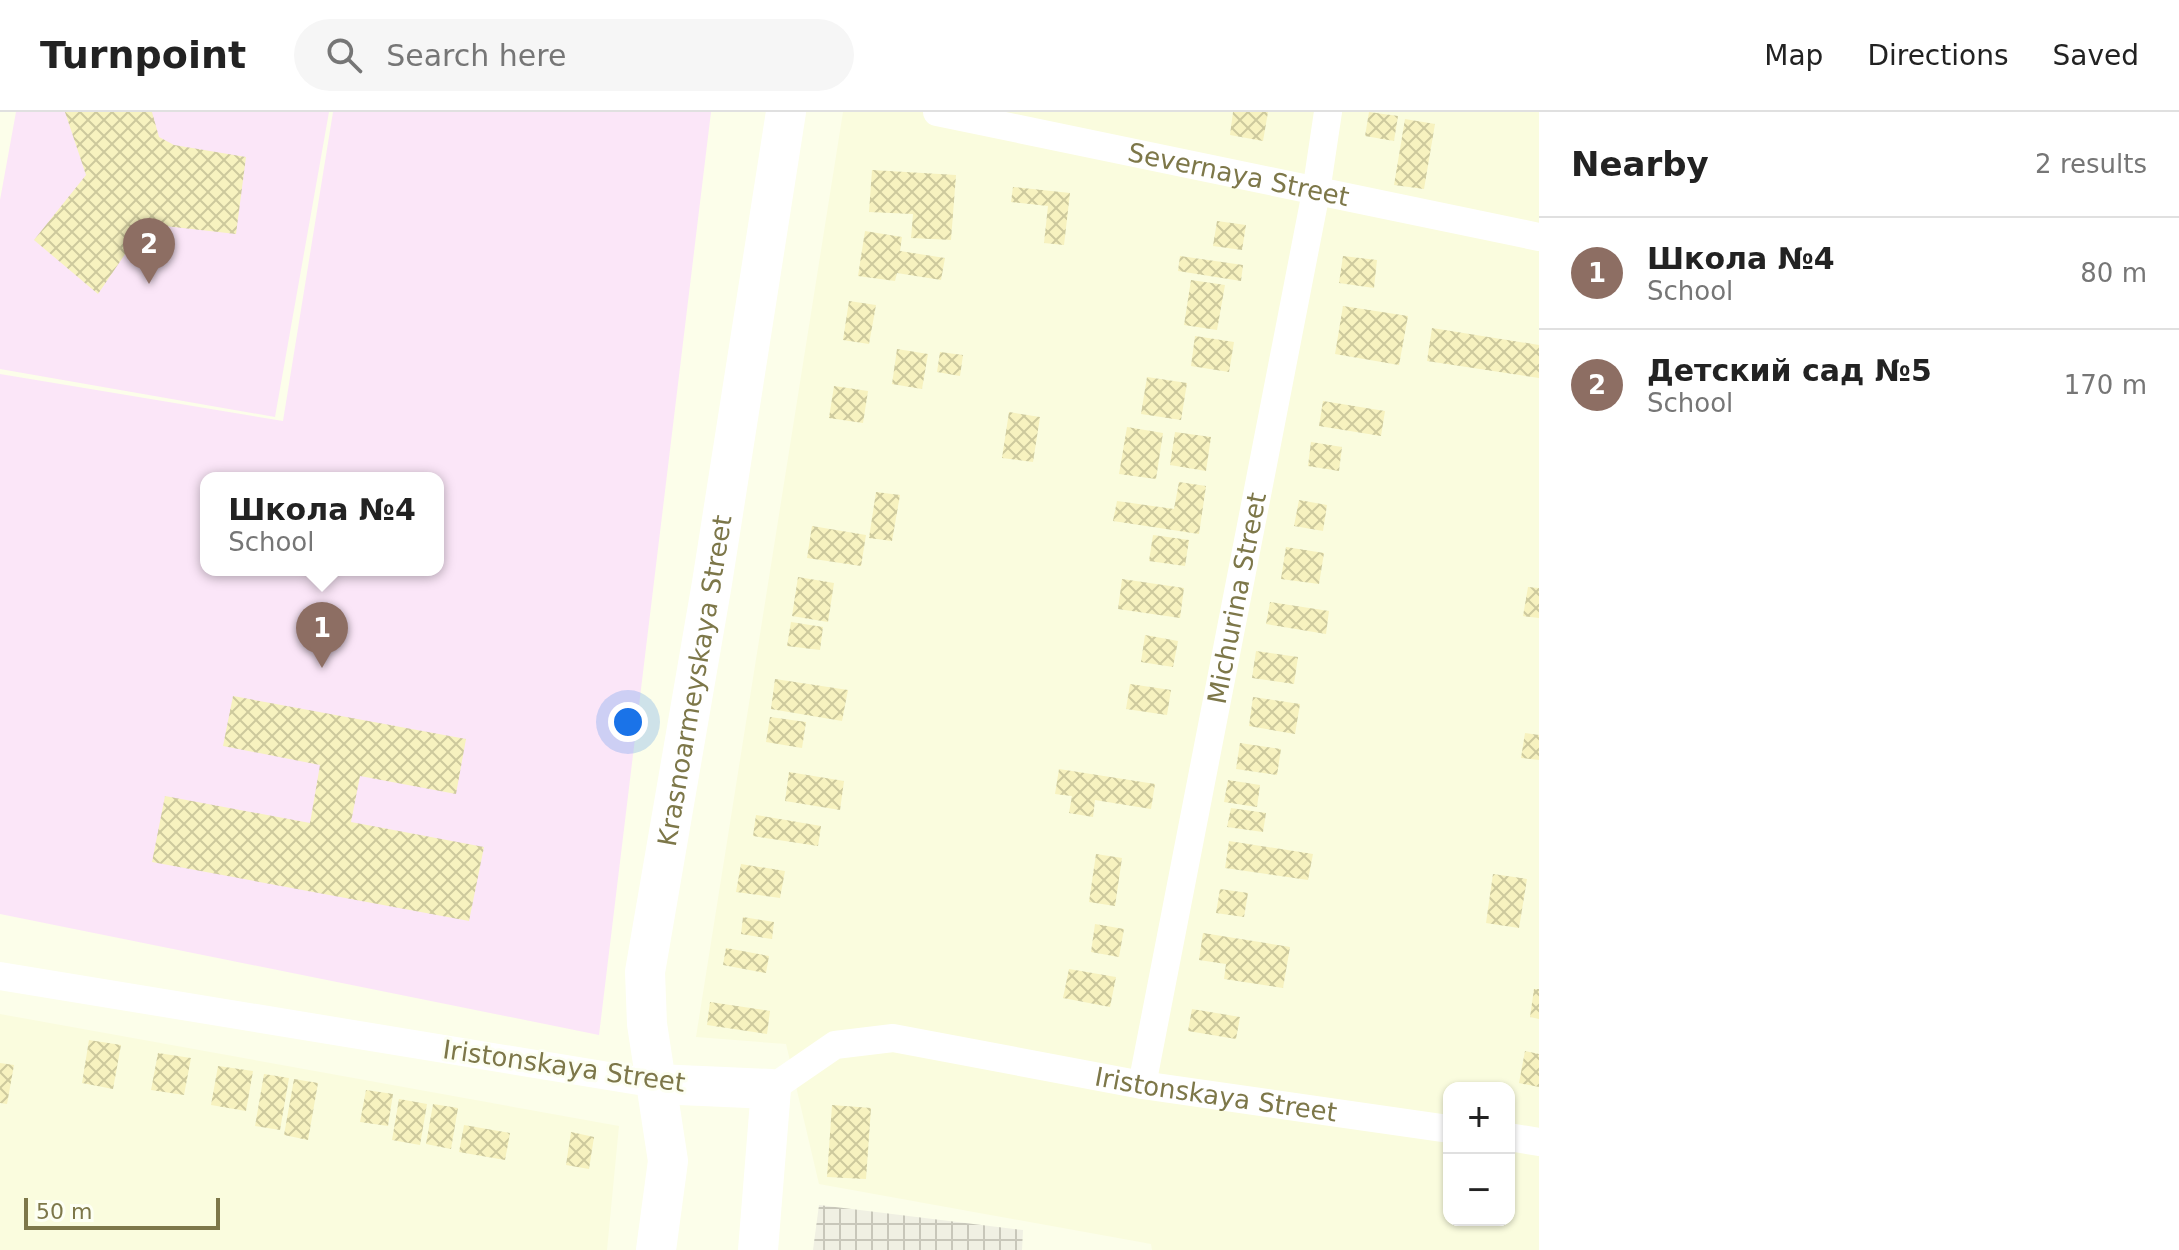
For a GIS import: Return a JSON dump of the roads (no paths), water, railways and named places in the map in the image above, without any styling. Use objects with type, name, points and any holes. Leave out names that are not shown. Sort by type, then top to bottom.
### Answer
[{"type":"street","name":"Krasnoarmeyskaya Street","points":[[656,1250],[668,1161],[647,1024],[645,972],[712,583],[786,112]]},
{"type":"street","name":"Severnaya Street","points":[[937,112],[1539,237]]},
{"type":"street","name":"Michurina Street","points":[[1142,1085],[1316,192],[1328,112]]},
{"type":"street","name":"Iristonskaya Street","points":[[0,976],[657,1084],[771,1089],[835,1045],[893,1038],[1142,1085],[1443,1128]]},
{"type":"street","points":[[758,1250],[771,1089]]},
{"type":"street","points":[[1515,1138],[1539,1142]]},
{"type":"place","name":"Детский сад №5","points":[[149,284]]},
{"type":"place","name":"Школа №4","points":[[322,668]]}]
